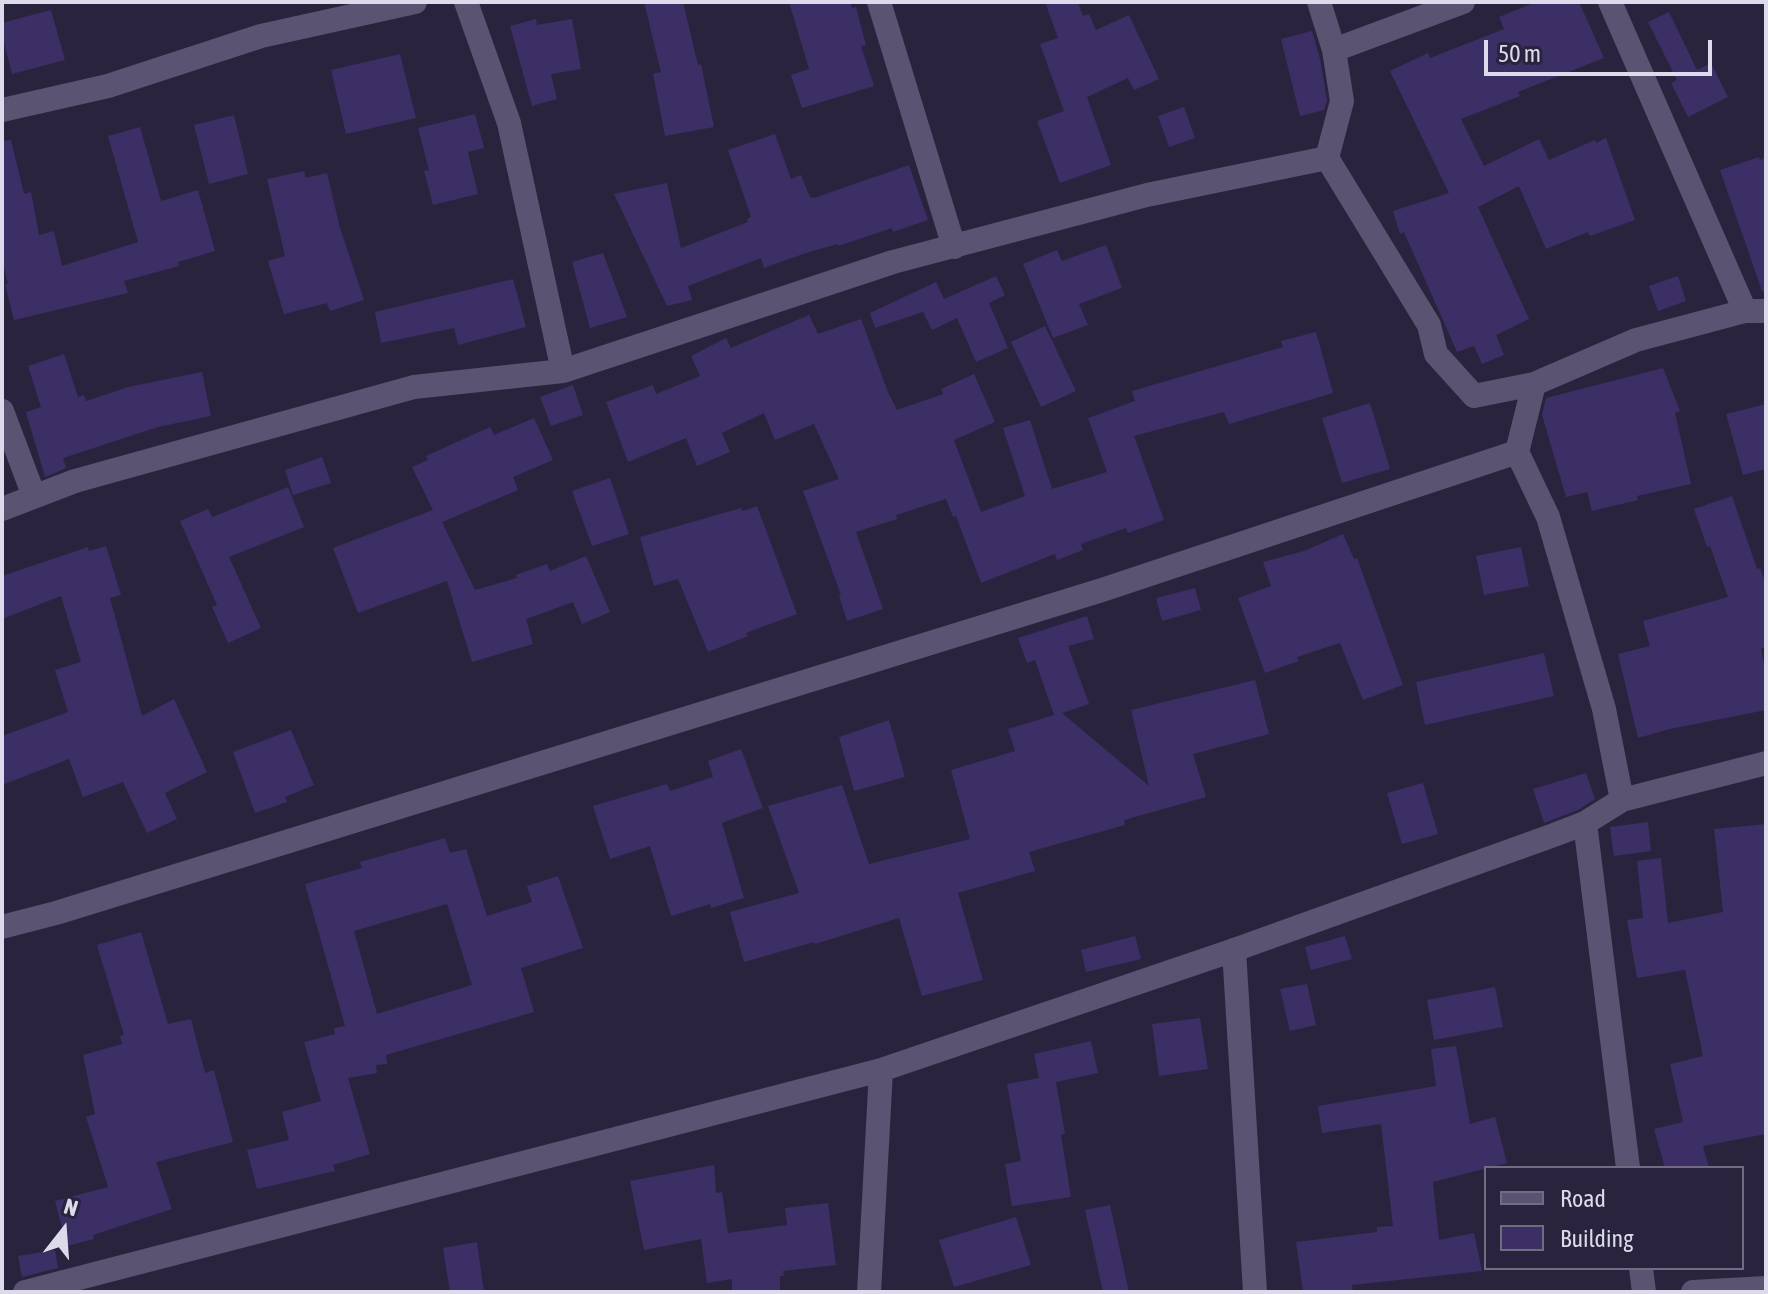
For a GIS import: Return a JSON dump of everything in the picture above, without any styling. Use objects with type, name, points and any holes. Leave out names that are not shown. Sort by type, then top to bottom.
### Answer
[{"type":"street","points":[[2,110],[108,86],[261,36],[415,2]]},
{"type":"street","points":[[466,2],[509,123],[563,371]]},
{"type":"street","points":[[879,2],[954,247]]},
{"type":"street","points":[[1319,2],[1334,50],[1342,101],[1327,158],[1429,325],[1436,354],[1474,396],[1534,384],[1636,340],[1756,311],[1610,2]]},
{"type":"street","points":[[1334,50],[1463,2]]},
{"type":"street","points":[[2,509],[75,481],[414,387],[563,371],[893,262],[1147,195],[1327,158]]},
{"type":"street","points":[[1534,384],[1517,452],[1548,517],[1604,709],[1622,800]]},
{"type":"street","points":[[2,411],[34,496]]},
{"type":"street","points":[[2,927],[1087,595],[1517,452]]},
{"type":"street","points":[[25,1292],[881,1070],[1234,950],[1585,823],[1622,800],[1766,763]]},
{"type":"street","points":[[1585,823],[1628,1166]]},
{"type":"street","points":[[1234,950],[1255,1292]]},
{"type":"street","points":[[869,1292],[881,1070]]},
{"type":"street","points":[[1641,1270],[1644,1292]]},
{"type":"street","points":[[1693,1292],[1766,1288]]},
{"type":"building","points":[[644,2],[683,2],[698,65],[701,64],[714,127],[665,136],[653,74],[661,72]]},
{"type":"building","points":[[789,2],[850,2],[852,8],[856,7],[866,45],[861,46],[874,86],[802,108],[791,75],[809,69]]},
{"type":"building","points":[[1045,2],[1078,2],[1083,16],[1089,14],[1096,30],[1129,15],[1159,79],[1134,90],[1128,78],[1087,97],[1111,165],[1060,183],[1037,121],[1064,111],[1040,44],[1058,38]]},
{"type":"building","points":[[1536,2],[1579,2],[1604,58],[1518,92],[1520,96],[1461,119],[1484,166],[1539,139],[1549,160],[1606,138],[1635,220],[1590,236],[1588,232],[1546,249],[1519,186],[1478,207],[1529,319],[1496,335],[1504,355],[1482,364],[1474,346],[1457,352],[1404,232],[1400,234],[1393,211],[1449,193],[1390,71],[1428,53],[1430,58],[1504,29],[1499,17]]},
{"type":"building","points":[[51,10],[65,60],[12,74],[2,23]]},
{"type":"building","points":[[1669,12],[1697,70],[1711,63],[1728,97],[1688,117],[1671,83],[1677,80],[1648,22]]},
{"type":"building","points":[[536,19],[537,25],[572,19],[581,69],[551,74],[557,99],[532,106],[510,26]]},
{"type":"building","points":[[1312,31],[1327,100],[1324,110],[1300,116],[1281,39]]},
{"type":"building","points":[[400,54],[416,118],[346,134],[331,70]]},
{"type":"building","points":[[1184,107],[1195,138],[1169,147],[1158,116]]},
{"type":"building","points":[[475,114],[484,148],[468,152],[478,194],[433,205],[424,171],[429,170],[418,128]]},
{"type":"building","points":[[234,115],[248,174],[209,184],[194,125]]},
{"type":"building","points":[[140,127],[161,201],[198,190],[215,251],[178,262],[179,266],[124,281],[128,293],[14,320],[2,258],[2,141],[11,140],[24,194],[31,192],[39,235],[54,231],[62,266],[138,242],[108,136]]},
{"type":"building","points":[[775,134],[791,179],[801,175],[810,197],[814,198],[909,165],[928,220],[893,232],[892,228],[837,244],[764,268],[761,258],[688,286],[692,300],[667,306],[614,194],[667,183],[681,248],[748,222],[747,219],[751,217],[728,150]]},
{"type":"building","points":[[1759,157],[1760,160],[1766,158],[1766,291],[1762,291],[1720,170]]},
{"type":"building","points":[[304,171],[306,178],[327,173],[340,228],[364,300],[330,311],[327,303],[284,314],[268,261],[285,256],[267,179]]},
{"type":"building","points":[[1106,245],[1122,288],[1079,304],[1088,325],[1053,338],[1023,264],[1057,250],[1062,261]]},
{"type":"building","points":[[603,253],[627,317],[590,328],[572,262]]},
{"type":"building","points":[[996,276],[1005,295],[989,303],[1008,348],[976,362],[957,318],[932,330],[923,312],[875,328],[870,313],[936,282],[944,299]]},
{"type":"building","points":[[1678,276],[1686,301],[1658,311],[1649,286]]},
{"type":"building","points":[[513,279],[526,327],[458,345],[454,328],[381,343],[375,312]]},
{"type":"building","points":[[809,315],[818,334],[861,319],[897,410],[943,394],[941,389],[974,374],[995,422],[954,440],[981,512],[1025,496],[1003,428],[1030,420],[1052,489],[1107,472],[1088,418],[1135,401],[1132,391],[1283,347],[1281,341],[1316,332],[1333,393],[1229,424],[1224,412],[1134,436],[1164,520],[1128,533],[1126,528],[1081,544],[1083,550],[1057,560],[1055,554],[981,583],[956,516],[953,517],[946,499],[856,532],[883,609],[847,621],[841,595],[803,491],[839,479],[814,424],[775,440],[764,413],[722,433],[730,452],[697,466],[686,438],[628,462],[606,402],[653,385],[656,394],[700,376],[691,356],[726,338],[731,348]]},
{"type":"building","points":[[1045,326],[1076,391],[1041,407],[1011,342]]},
{"type":"building","points":[[64,354],[78,397],[84,395],[86,401],[128,387],[202,372],[211,416],[158,427],[63,458],[66,468],[45,477],[26,412],[41,407],[28,366]]},
{"type":"building","points":[[1663,368],[1680,411],[1675,413],[1691,484],[1637,496],[1638,500],[1592,511],[1587,492],[1566,497],[1542,415],[1546,398]]},
{"type":"building","points":[[573,385],[583,415],[551,426],[540,397]]},
{"type":"building","points":[[1370,403],[1390,469],[1342,483],[1322,418]]},
{"type":"building","points":[[1766,404],[1766,469],[1743,475],[1726,414]]},
{"type":"building","points":[[534,418],[553,460],[513,477],[518,490],[442,522],[475,590],[517,578],[516,575],[547,564],[550,571],[586,556],[610,612],[582,624],[573,602],[526,619],[533,644],[472,662],[447,581],[358,613],[333,548],[433,510],[412,467],[428,460],[426,456],[490,427],[494,435]]},
{"type":"building","points":[[322,457],[331,483],[293,495],[285,470]]},
{"type":"building","points":[[610,478],[629,534],[592,546],[572,491]]},
{"type":"building","points":[[288,487],[304,527],[229,557],[261,628],[228,643],[212,607],[217,605],[180,521],[208,509],[212,517]]},
{"type":"building","points":[[1732,496],[1757,569],[1760,568],[1766,584],[1766,647],[1761,649],[1766,675],[1766,710],[1638,738],[1618,654],[1650,646],[1643,621],[1728,597],[1694,509]]},
{"type":"building","points":[[757,506],[797,614],[746,633],[748,636],[708,652],[678,579],[654,586],[640,537]]},
{"type":"building","points":[[1343,534],[1354,559],[1357,558],[1403,685],[1363,700],[1340,643],[1297,657],[1299,661],[1265,673],[1238,598],[1271,586],[1263,562],[1304,551]]},
{"type":"building","points":[[106,546],[121,595],[110,598],[142,716],[174,699],[207,772],[165,793],[177,819],[147,833],[123,782],[83,797],[69,759],[2,785],[2,736],[68,712],[55,670],[81,662],[61,596],[2,619],[2,576],[88,547],[89,551]]},
{"type":"building","points":[[1521,547],[1529,586],[1484,595],[1476,556]]},
{"type":"building","points":[[1195,588],[1201,610],[1162,621],[1156,598]]},
{"type":"building","points":[[1087,616],[1094,639],[1068,646],[1089,704],[1062,713],[1149,786],[1131,710],[1255,680],[1269,734],[1193,754],[1206,797],[1124,820],[1125,825],[1029,852],[1035,871],[958,893],[983,980],[922,996],[899,918],[744,962],[730,912],[799,893],[768,806],[842,785],[869,864],[970,839],[951,770],[1015,751],[1008,729],[1054,715],[1035,660],[1027,663],[1018,638]]},
{"type":"building","points":[[1544,653],[1554,696],[1425,725],[1416,682]]},
{"type":"building","points":[[889,720],[905,777],[854,791],[839,737]]},
{"type":"building","points":[[291,730],[314,785],[285,797],[287,802],[255,813],[233,752]]},
{"type":"building","points":[[741,749],[763,808],[722,823],[744,898],[671,916],[650,846],[610,859],[593,806],[667,784],[670,791],[713,777],[708,761]]},
{"type":"building","points":[[1586,773],[1595,799],[1578,810],[1544,823],[1533,789]]},
{"type":"building","points":[[1423,783],[1438,834],[1402,844],[1387,793]]},
{"type":"building","points":[[1648,822],[1651,851],[1614,856],[1610,827]]},
{"type":"building","points":[[1766,824],[1766,1134],[1703,1146],[1708,1166],[1664,1166],[1654,1129],[1683,1122],[1670,1064],[1703,1056],[1685,970],[1637,978],[1627,920],[1643,918],[1637,861],[1661,858],[1668,923],[1723,912],[1714,829]]},
{"type":"building","points":[[445,838],[450,853],[466,849],[487,916],[532,902],[527,886],[558,876],[583,948],[521,968],[534,1012],[386,1055],[387,1064],[376,1065],[377,1073],[348,1078],[370,1154],[333,1165],[335,1171],[257,1189],[247,1150],[289,1140],[282,1112],[321,1101],[304,1042],[335,1034],[334,1028],[345,1026],[305,884],[362,868],[360,862]],"holes":[[[447,904],[472,985],[377,1014],[354,931]]]},
{"type":"building","points":[[141,932],[168,1024],[191,1019],[205,1073],[214,1070],[233,1142],[156,1162],[172,1209],[67,1246],[55,1201],[108,1187],[86,1117],[95,1114],[83,1055],[122,1044],[120,1036],[124,1035],[97,945]]},
{"type":"building","points":[[1135,936],[1141,959],[1086,972],[1081,950]]},
{"type":"building","points":[[1345,936],[1352,959],[1311,970],[1305,947]]},
{"type":"building","points":[[1307,984],[1316,1025],[1290,1031],[1280,989]]},
{"type":"building","points":[[1495,987],[1503,1027],[1434,1040],[1427,1000]]},
{"type":"building","points":[[1200,1018],[1208,1069],[1159,1076],[1152,1024]]},
{"type":"building","points":[[1091,1041],[1098,1073],[1056,1082],[1071,1197],[1012,1206],[1005,1164],[1021,1161],[1007,1084],[1039,1078],[1034,1054]]},
{"type":"building","points":[[1456,1046],[1470,1124],[1495,1117],[1507,1163],[1484,1166],[1484,1169],[1433,1182],[1439,1240],[1474,1233],[1482,1271],[1352,1285],[1353,1292],[1303,1292],[1296,1242],[1377,1232],[1377,1227],[1393,1226],[1381,1124],[1322,1133],[1318,1106],[1436,1086],[1431,1049]]},
{"type":"building","points":[[714,1165],[716,1193],[722,1192],[728,1233],[787,1225],[785,1208],[828,1203],[836,1265],[783,1271],[780,1292],[732,1292],[732,1279],[707,1283],[701,1239],[644,1250],[630,1181]]},
{"type":"building","points":[[1110,1205],[1129,1292],[1103,1292],[1085,1210]]},
{"type":"building","points":[[1016,1217],[1031,1265],[954,1287],[939,1240]]},
{"type":"building","points":[[477,1242],[484,1292],[450,1292],[443,1248]]},
{"type":"building","points":[[55,1250],[58,1268],[22,1277],[18,1256]]}]
